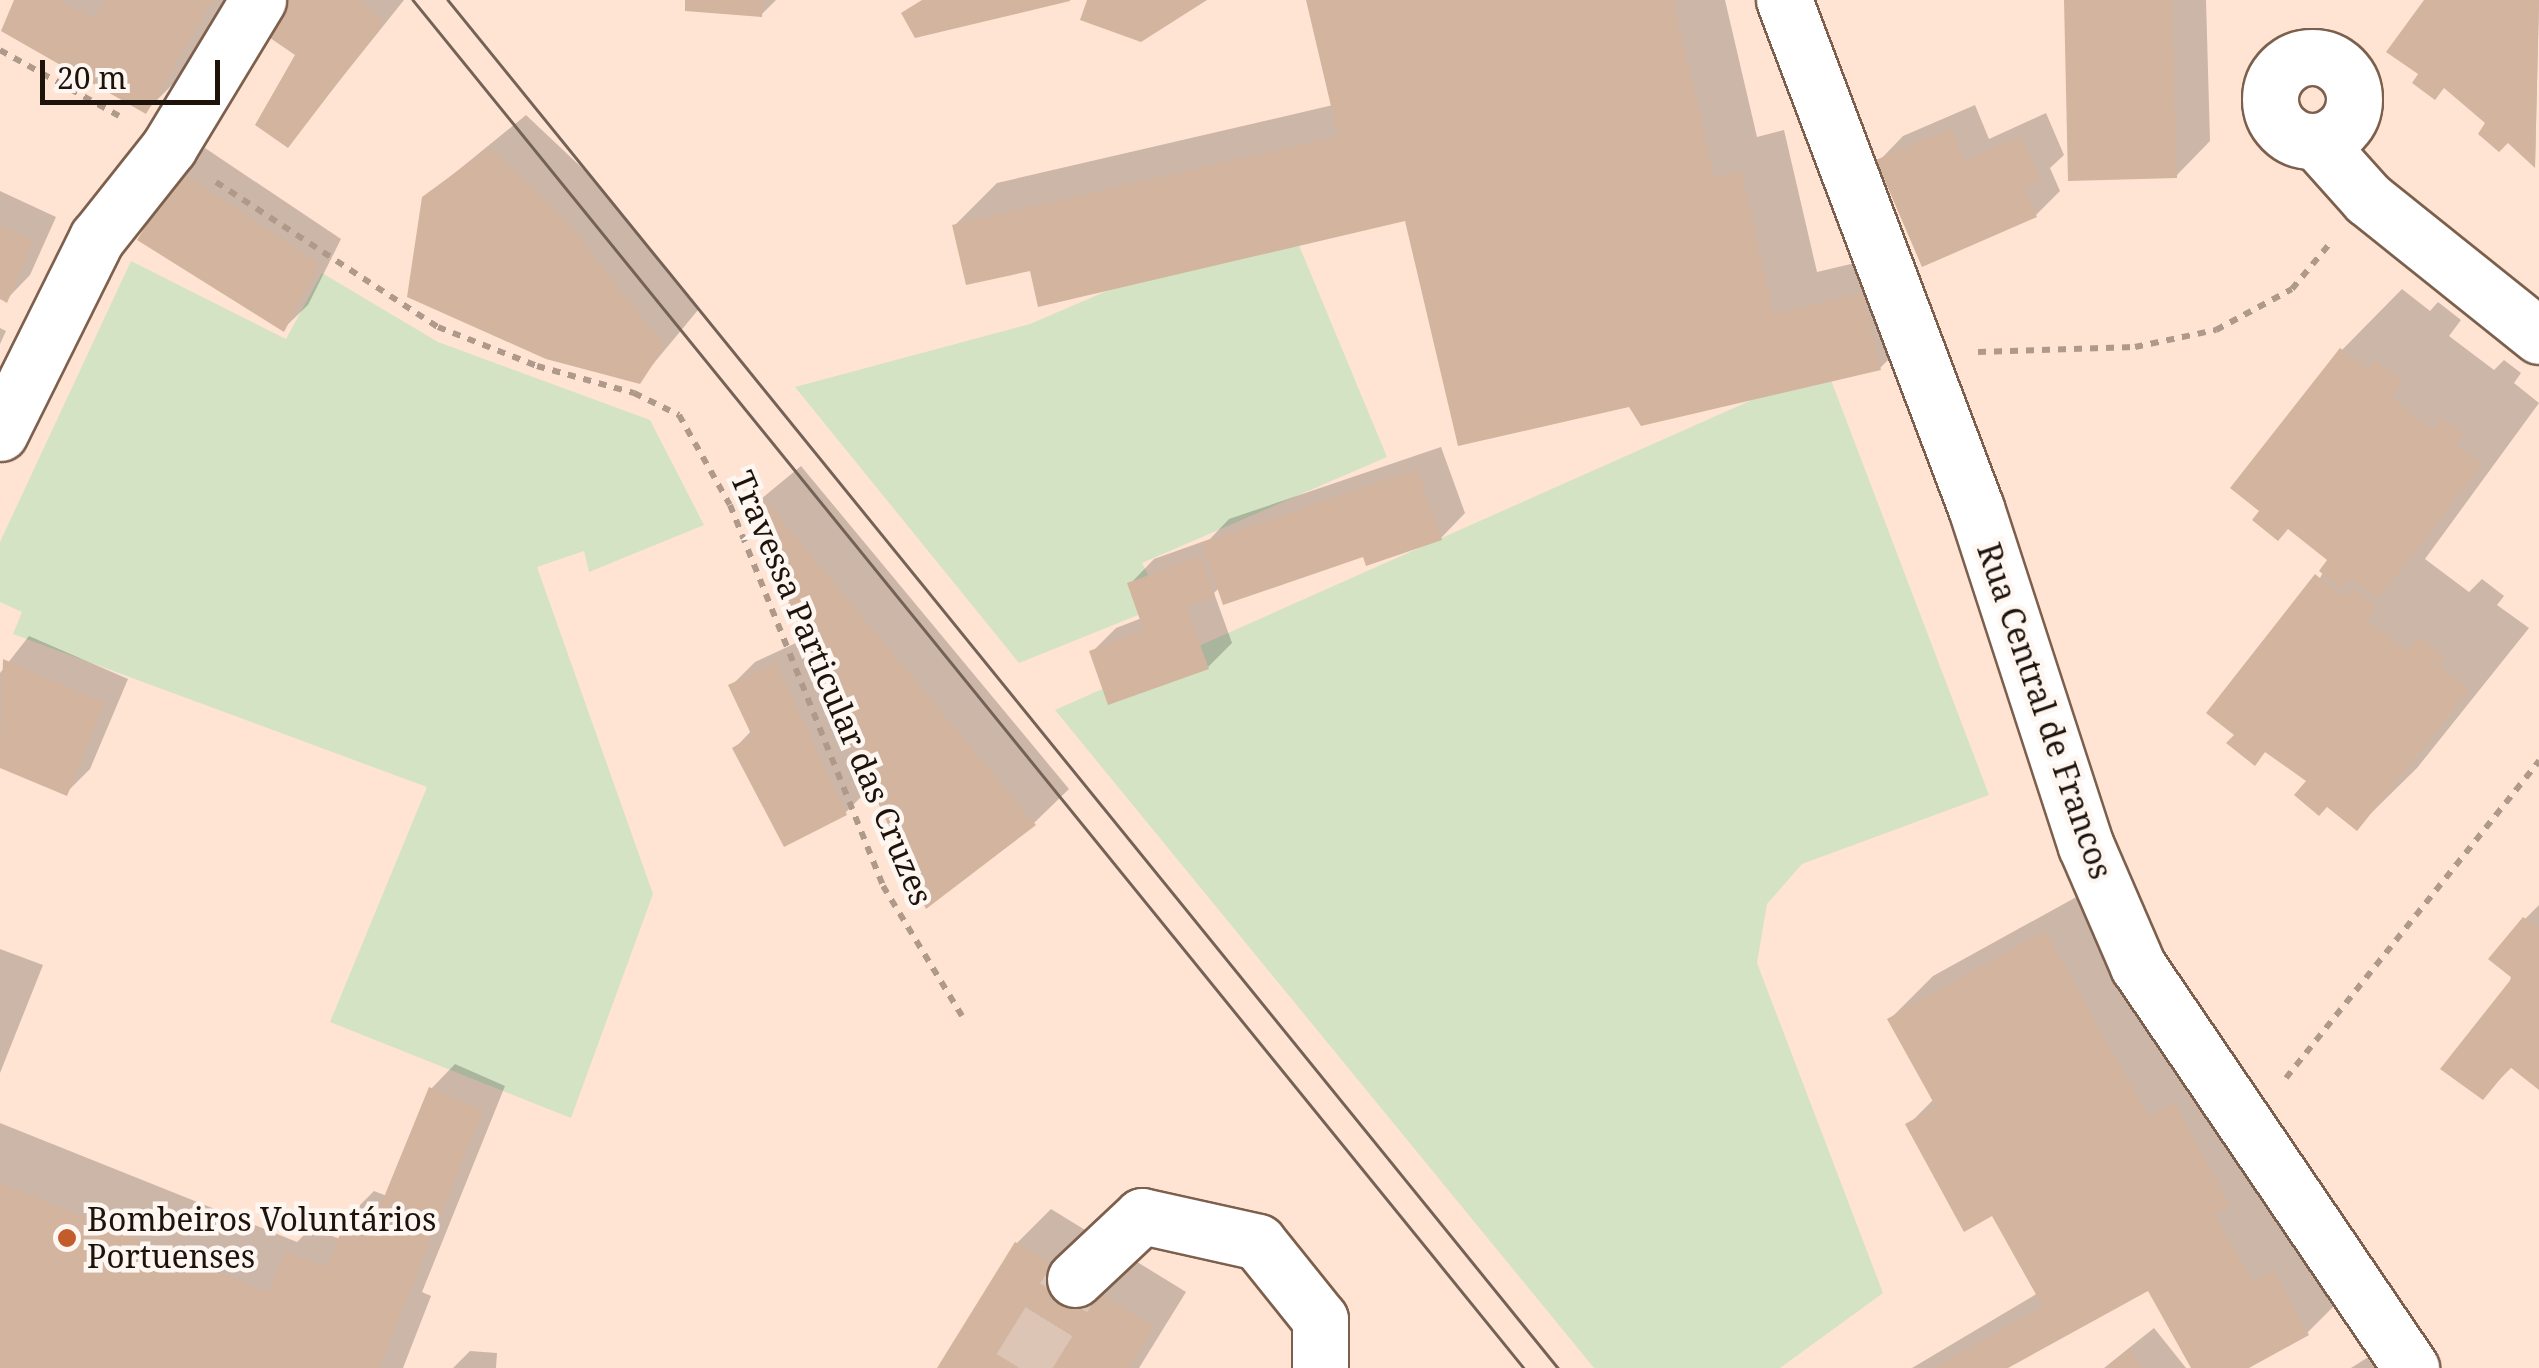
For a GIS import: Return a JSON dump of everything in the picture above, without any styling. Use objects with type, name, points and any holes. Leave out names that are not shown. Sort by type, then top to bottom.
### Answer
[{"type":"street","points":[[0,434],[97,238],[169,147],[258,0]]},
{"type":"street","name":"Rua Central de Francos","points":[[1784,0],[1916,349],[2094,863],[2138,966],[2410,1368]]},
{"type":"street","points":[[2316,141],[2368,199],[2539,336]]},
{"type":"street","points":[[1076,1279],[1142,1216],[1258,1242],[1320,1319],[1320,1368]]},
{"type":"path","name":"Travessa Particular das Cruzes","points":[[0,50],[169,147],[241,201],[438,327],[537,366],[634,393],[679,415],[730,504],[884,886],[962,1016]]},
{"type":"path","points":[[1916,349],[2135,347],[2216,330],[2292,289],[2368,199]]},
{"type":"path","points":[[2247,1126],[2539,760]]},
{"type":"green space","points":[[1286,214],[1387,457],[1142,563],[1163,605],[1019,663],[795,387],[1030,324]]},
{"type":"green space","points":[[131,261],[286,339],[322,273],[438,342],[650,420],[704,525],[589,572],[584,551],[537,567],[653,894],[571,1118],[330,1022],[427,787],[13,634],[22,612],[0,602],[0,542]]},
{"type":"green space","points":[[1826,367],[1989,795],[1802,864],[1767,904],[1757,963],[1883,1293],[1780,1368],[1594,1368],[1055,710]]},
{"type":"building","points":[[14,0],[57,0],[94,18],[106,0],[213,0],[146,114],[1,31]]},
{"type":"building","points":[[284,0],[362,0],[384,22],[288,148],[255,125],[295,55],[263,33]]},
{"type":"building","points":[[685,0],[763,0],[762,17],[685,11]]},
{"type":"building","points":[[922,0],[1070,1],[915,38],[901,13]]},
{"type":"building","points":[[1087,0],[1207,0],[1141,42],[1080,20]]},
{"type":"building","points":[[1306,0],[1673,0],[1715,178],[1741,171],[1774,314],[1863,293],[1881,370],[1641,426],[1629,407],[1458,446],[1405,221],[1038,307],[1030,271],[966,285],[952,225],[1338,136]]},
{"type":"building","points":[[2064,0],[2172,0],[2177,178],[2068,181]]},
{"type":"building","points":[[2424,0],[2539,0],[2535,168],[2508,143],[2499,152],[2478,134],[2485,123],[2444,88],[2435,100],[2412,83],[2418,74],[2386,52]]},
{"type":"building","points":[[1951,128],[1964,161],[2022,136],[2041,181],[2025,188],[2037,217],[1922,267],[1876,160]]},
{"type":"building","points":[[489,148],[562,216],[665,346],[640,384],[546,359],[407,297],[422,197]]},
{"type":"building","points":[[179,171],[319,264],[284,332],[137,240]]},
{"type":"building","points":[[0,226],[33,241],[7,303],[0,299]]},
{"type":"building","points":[[2340,348],[2369,370],[2376,361],[2403,381],[2391,397],[2433,430],[2442,418],[2463,434],[2455,444],[2482,465],[2378,599],[2351,578],[2342,589],[2319,571],[2327,560],[2288,529],[2278,541],[2252,520],[2259,511],[2230,488]]},
{"type":"building","points":[[1417,469],[1442,540],[1366,566],[1363,557],[1223,605],[1202,543]]},
{"type":"building","points":[[765,500],[1036,825],[926,909],[746,509]]},
{"type":"building","points":[[1201,556],[1215,596],[1186,606],[1209,669],[1108,705],[1089,651],[1144,631],[1127,583]]},
{"type":"building","points":[[2315,574],[2343,597],[2352,588],[2376,606],[2366,620],[2407,650],[2420,637],[2445,657],[2439,666],[2470,689],[2357,831],[2327,807],[2319,816],[2294,795],[2306,781],[2265,752],[2255,766],[2226,743],[2234,735],[2206,713]]},
{"type":"building","points":[[3,659],[105,703],[67,796],[0,768]]},
{"type":"building","points":[[776,663],[847,815],[784,847],[732,748],[752,736],[728,685]]},
{"type":"building","points":[[2523,917],[2539,928],[2539,1090],[2510,1067],[2483,1100],[2440,1069],[2512,978],[2488,959]]},
{"type":"building","points":[[2045,931],[2149,1117],[2174,1103],[2231,1206],[2215,1215],[2253,1281],[2273,1270],[2309,1335],[2249,1368],[2191,1368],[2148,1291],[2008,1368],[1934,1368],[2043,1307],[1992,1216],[1964,1232],[1905,1124],[1936,1107],[1887,1019]]},
{"type":"building","name":"Bombeiros Voluntários Portuenses","points":[[429,1087],[483,1110],[379,1368],[0,1368],[0,1183],[269,1293],[285,1251],[327,1267],[348,1214],[373,1224]]},
{"type":"building","points":[[1015,1242],[1154,1327],[1128,1368],[937,1368]]},
{"type":"building","points":[[2129,1350],[2143,1368],[2107,1368]]},
{"type":"tunnel","points":[[1020,1368],[1075,1279]]},
{"type":"tram line","points":[[413,0],[1524,1368]]},
{"type":"tram line","points":[[448,0],[1558,1368]]},
{"type":"place","name":"Bombeiros Voluntários Portuenses","points":[[67,1238]]}]
